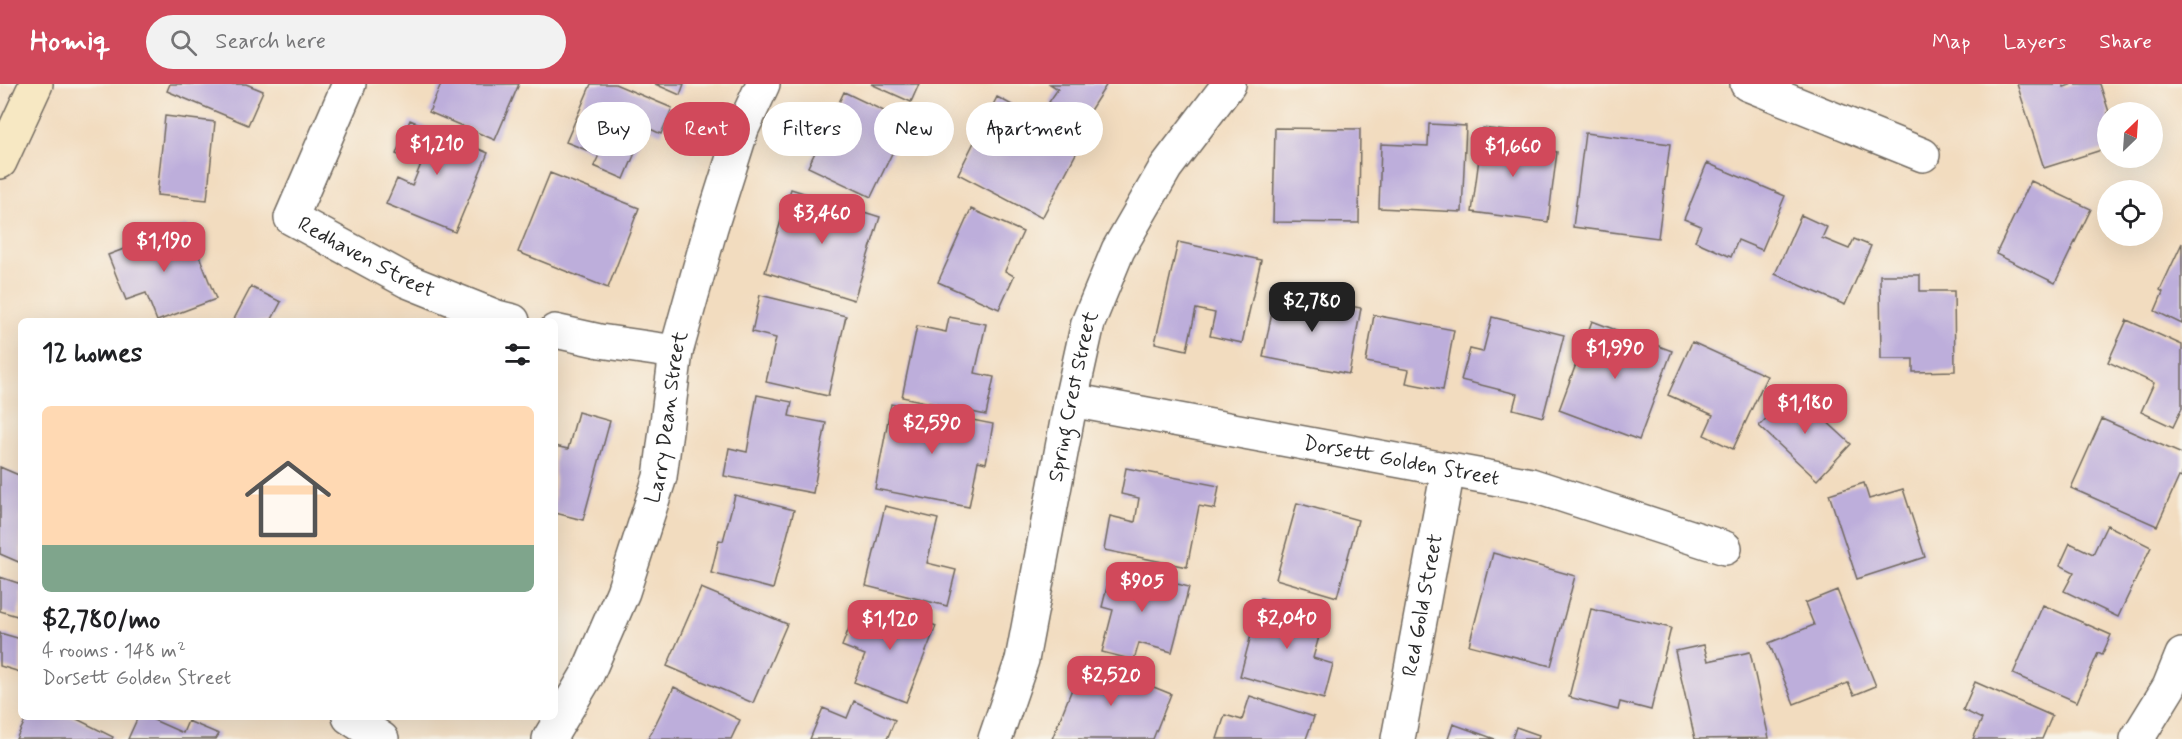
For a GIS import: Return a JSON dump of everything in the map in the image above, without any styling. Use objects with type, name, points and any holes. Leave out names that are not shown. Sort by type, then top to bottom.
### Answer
[{"type":"main road","points":[[0,162],[36,84]]},
{"type":"street","name":"Redhaven Street","points":[[349,84],[291,218],[407,281],[501,318]]},
{"type":"street","name":"Larry Dean Street","points":[[549,739],[587,675],[626,582],[660,477],[676,352],[711,227],[742,129],[763,84]]},
{"type":"street","name":"Spring Crest Street","points":[[995,739],[1022,660],[1071,400],[1088,323],[1118,250],[1166,167],[1229,84]]},
{"type":"street","points":[[1747,84],[1923,155]]},
{"type":"street","points":[[558,332],[600,341],[676,352]]},
{"type":"street","name":"Dorsett Golden Street","points":[[1071,400],[1531,485],[1725,548]]},
{"type":"street","name":"Red Gold Street","points":[[1398,739],[1448,470]]},
{"type":"street","points":[[2138,739],[2169,687],[2182,655]]},
{"type":"street","points":[[354,720],[382,739]]},
{"type":"building","points":[[170,84],[246,84],[263,91],[248,125],[167,91]]},
{"type":"building","points":[[441,84],[519,84],[495,140],[429,112]]},
{"type":"building","points":[[591,84],[615,84],[663,104],[663,129],[661,134],[651,129],[651,102],[583,102]]},
{"type":"building","points":[[655,84],[684,84],[680,95]]},
{"type":"building","points":[[871,84],[919,84],[911,102]]},
{"type":"building","points":[[1050,84],[1107,84],[1095,102],[1049,102],[1058,89]]},
{"type":"building","points":[[2017,84],[2063,84],[2064,87],[2073,84],[2100,84],[2106,102],[2097,102],[2097,151],[2044,168]]},
{"type":"building","points":[[844,92],[874,106],[874,156],[891,156],[871,197],[808,167],[813,156],[862,156],[862,102],[839,102]]},
{"type":"building","points":[[997,97],[1006,102],[994,102]]},
{"type":"building","points":[[165,116],[215,122],[207,200],[157,195]]},
{"type":"building","points":[[576,119],[576,146],[566,142]]},
{"type":"building","points":[[410,120],[488,153],[455,232],[386,204],[397,179],[412,186],[421,164],[396,154]]},
{"type":"building","points":[[1429,124],[1466,126],[1462,212],[1379,208],[1381,144],[1428,146]]},
{"type":"building","points":[[1275,128],[1360,129],[1359,223],[1273,222]]},
{"type":"building","points":[[1483,128],[1521,133],[1519,147],[1557,152],[1548,222],[1472,212]]},
{"type":"building","points":[[1585,133],[1670,144],[1658,238],[1573,227]]},
{"type":"building","points":[[599,156],[634,156],[624,179],[594,166]]},
{"type":"building","points":[[967,156],[1075,156],[1042,218],[958,174]]},
{"type":"building","points":[[1707,163],[1785,196],[1762,250],[1738,240],[1731,257],[1695,241],[1701,226],[1684,219]]},
{"type":"building","points":[[550,173],[639,208],[608,288],[518,252]]},
{"type":"building","points":[[2031,181],[2091,209],[2055,283],[1996,254]]},
{"type":"building","points":[[791,189],[880,217],[854,300],[765,272]]},
{"type":"building","points":[[971,209],[1023,232],[1005,271],[1014,276],[999,309],[938,282]]},
{"type":"building","points":[[1801,215],[1827,227],[1822,238],[1849,249],[1854,239],[1871,246],[1845,305],[1775,274]]},
{"type":"building","points":[[187,225],[216,299],[165,318],[156,318],[146,293],[126,300],[108,255]]},
{"type":"building","points":[[1178,242],[1261,260],[1242,343],[1210,336],[1215,313],[1196,309],[1187,350],[1155,343]]},
{"type":"building","points":[[2182,243],[2182,324],[2155,311],[2163,292],[2160,290]]},
{"type":"building","points":[[1880,275],[1920,275],[1920,291],[1954,291],[1955,371],[1913,372],[1913,359],[1881,359]]},
{"type":"building","points":[[251,287],[281,302],[273,318],[235,318]]},
{"type":"building","points":[[1276,292],[1361,308],[1349,374],[1263,357]]},
{"type":"building","points":[[760,295],[846,316],[828,396],[766,382],[776,338],[752,332]]},
{"type":"building","points":[[1374,315],[1454,330],[1443,390],[1406,383],[1409,370],[1366,362]]},
{"type":"building","points":[[949,317],[986,324],[975,373],[994,377],[986,415],[902,397],[917,326],[946,332]]},
{"type":"building","points":[[1492,317],[1564,335],[1543,417],[1513,409],[1517,394],[1461,380],[1470,349],[1483,352]]},
{"type":"building","points":[[2127,320],[2182,345],[2182,408],[2173,427],[2141,412],[2154,383],[2108,362]]},
{"type":"building","points":[[1592,321],[1672,351],[1639,440],[1559,410]]},
{"type":"building","points":[[1692,342],[1767,376],[1733,449],[1704,435],[1713,415],[1668,395]]},
{"type":"building","points":[[1793,390],[1851,444],[1817,480],[1759,426]]},
{"type":"building","points":[[757,395],[792,402],[789,416],[826,423],[813,493],[724,476],[729,448],[747,452]]},
{"type":"building","points":[[891,404],[993,424],[986,463],[978,461],[969,507],[875,489]]},
{"type":"building","points":[[578,412],[610,421],[583,520],[558,514],[558,447],[568,449]]},
{"type":"building","points":[[2102,419],[2182,454],[2182,478],[2179,477],[2157,526],[2071,488]]},
{"type":"building","points":[[0,467],[18,475],[18,562],[0,554]]},
{"type":"building","points":[[1126,468],[1219,486],[1215,509],[1199,506],[1187,567],[1104,550],[1110,516],[1135,522],[1139,498],[1121,494]]},
{"type":"building","points":[[1864,483],[1869,499],[1903,489],[1925,557],[1857,579],[1829,494]]},
{"type":"building","points":[[735,495],[794,510],[773,589],[711,573],[719,540],[723,541]]},
{"type":"building","points":[[1297,503],[1358,520],[1337,597],[1276,579]]},
{"type":"building","points":[[885,506],[938,519],[927,563],[956,570],[947,606],[866,586]]},
{"type":"building","points":[[2107,525],[2151,547],[2118,617],[2064,591],[2074,572],[2060,565],[2070,543],[2093,554]]},
{"type":"building","points":[[1493,553],[1575,576],[1551,666],[1469,645]]},
{"type":"building","points":[[1112,567],[1189,587],[1172,652],[1139,643],[1134,660],[1102,652],[1113,610],[1102,607]]},
{"type":"building","points":[[0,577],[18,583],[18,612],[17,616],[0,611]]},
{"type":"building","points":[[701,588],[787,624],[753,703],[667,666]]},
{"type":"building","points":[[1837,590],[1876,686],[1854,695],[1848,683],[1794,704],[1769,643],[1814,625],[1805,603]]},
{"type":"building","points":[[1261,598],[1325,615],[1313,658],[1333,664],[1324,699],[1240,676]]},
{"type":"building","points":[[880,603],[936,626],[906,702],[854,682],[865,655],[842,646],[851,623],[869,630]]},
{"type":"building","points":[[2043,605],[2111,635],[2102,655],[2098,653],[2077,702],[2013,674]]},
{"type":"building","points":[[1591,609],[1671,628],[1651,710],[1620,702],[1618,710],[1569,697]]},
{"type":"building","points":[[0,633],[18,638],[18,671],[0,666]]},
{"type":"building","points":[[1704,645],[1708,661],[1750,652],[1769,738],[1695,739],[1675,651]]},
{"type":"building","points":[[1084,659],[1171,694],[1153,739],[1052,739]]},
{"type":"building","points":[[1975,682],[2052,716],[2042,739],[1973,739],[1982,719],[1963,710]]},
{"type":"building","points":[[674,687],[740,720],[731,739],[648,739]]},
{"type":"building","points":[[1250,696],[1314,717],[1306,739],[1217,739],[1225,715],[1242,720]]},
{"type":"building","points":[[854,701],[895,720],[887,739],[810,739],[823,708],[847,718]]},
{"type":"building","points":[[26,720],[79,720],[113,737],[112,739],[16,739]]},
{"type":"building","points":[[137,720],[154,720],[183,733],[188,721],[219,734],[216,739],[128,739]]},
{"type":"building","points":[[1453,724],[1495,739],[1448,739]]},
{"type":"building","points":[[1516,727],[1539,735],[1538,739],[1512,739]]}]
